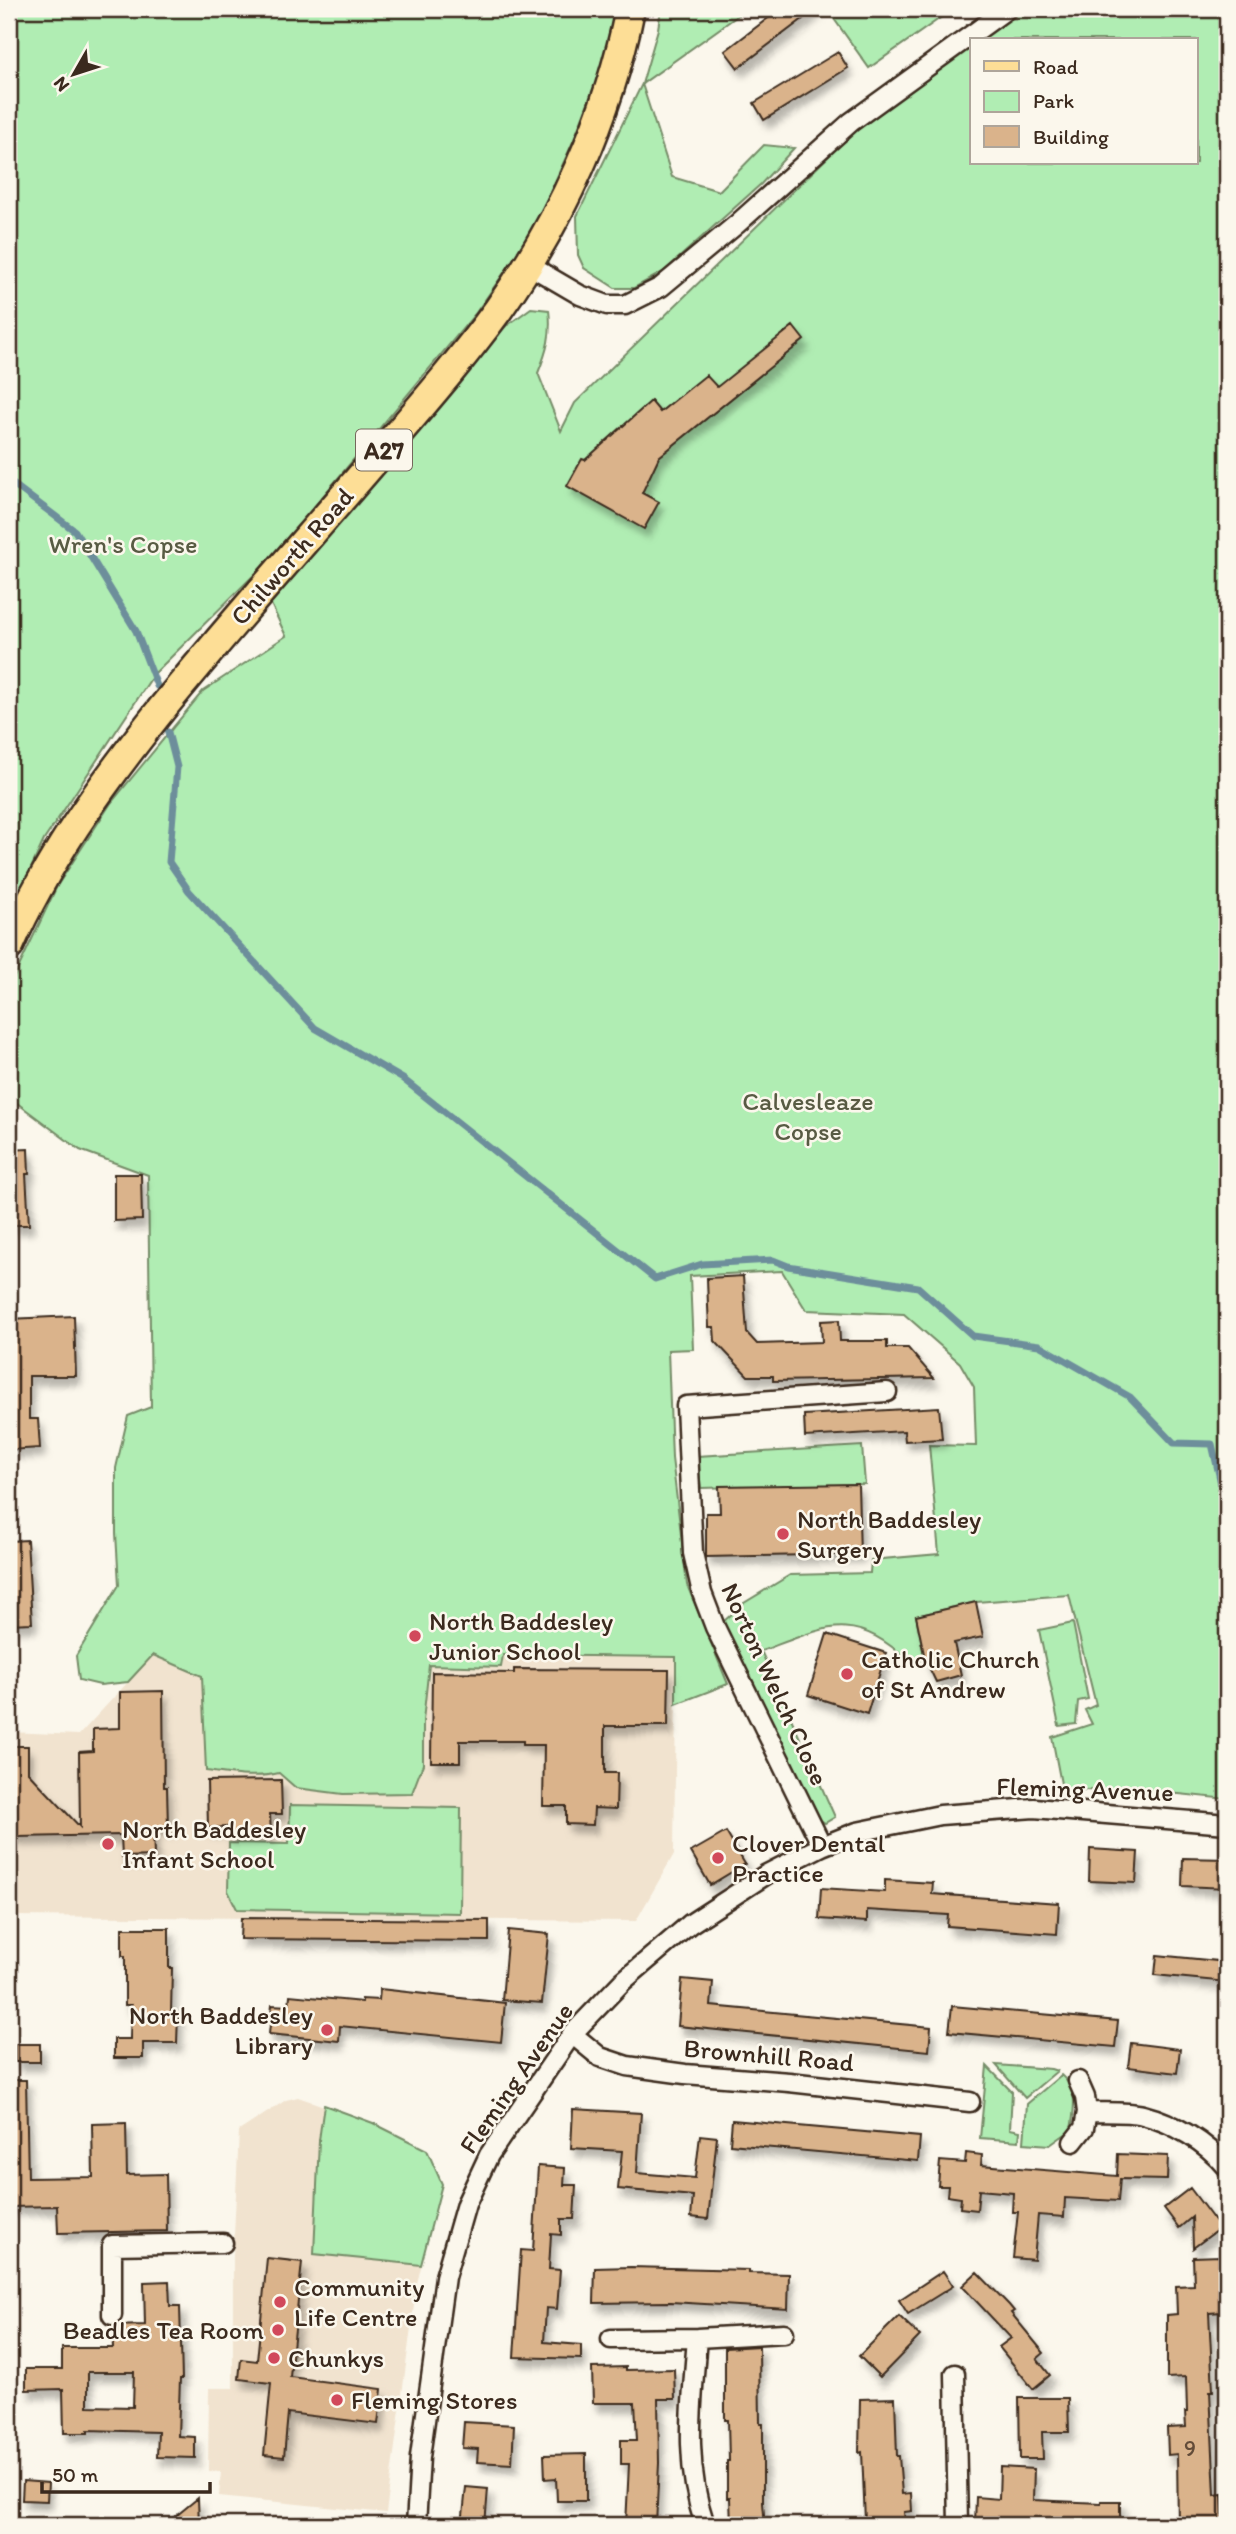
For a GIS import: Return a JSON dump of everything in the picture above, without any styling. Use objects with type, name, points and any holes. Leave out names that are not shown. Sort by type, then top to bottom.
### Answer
[{"type":"main road","name":"Chilworth Road","points":[[9,946],[61,846],[120,762],[198,664],[444,379],[498,309],[553,219],[586,152],[602,110],[630,9]]},
{"type":"street","points":[[527,264],[580,295],[607,305],[625,305],[661,287],[737,224],[851,122],[1007,9]]},
{"type":"street","name":"Norton Welch Close","points":[[822,1846],[715,1627],[702,1593],[693,1553],[686,1406],[887,1392]]},
{"type":"street","name":"Fleming Avenue","points":[[416,2525],[421,2457],[445,2277],[466,2204],[489,2155],[572,2034],[623,1981],[690,1924],[767,1874],[822,1846],[857,1832],[940,1815],[1025,1809],[1227,1824]]},
{"type":"street","name":"Brownhill Road","points":[[572,2034],[600,2057],[627,2066],[970,2102]]},
{"type":"street","points":[[1073,2142],[1084,2128],[1087,2112],[1085,2097],[1078,2081]]},
{"type":"street","points":[[1087,2112],[1141,2114],[1182,2129],[1227,2167]]},
{"type":"street","points":[[112,2315],[112,2245],[223,2243]]},
{"type":"street","points":[[611,2339],[783,2333]]},
{"type":"street","points":[[697,2338],[690,2438],[693,2483],[705,2525]]},
{"type":"street","points":[[955,2374],[958,2525]]},
{"type":"shaded area","name":"North Baddesley Junior School","points":[[668,1349],[677,1618],[674,1854],[636,1921],[9,1916],[9,1732],[79,1735],[153,1655]]},
{"type":"shaded area","points":[[298,2097],[373,2123],[427,2150],[442,2184],[417,2283],[386,2513],[219,2496],[221,2472],[208,2471],[209,2388],[233,2388],[233,2256],[239,2131],[286,2100]]},
{"type":"green space","name":"Wren's Copse","points":[[9,9],[618,9],[613,37],[573,142],[530,236],[475,314],[273,556],[154,674],[44,840],[9,916]]},
{"type":"green space","points":[[661,9],[747,9],[642,84]]},
{"type":"green space","points":[[827,9],[953,9],[869,68]]},
{"type":"green space","name":"Calvesleaze Copse","points":[[1022,9],[1227,9],[1227,1799],[1062,1789],[1052,1737],[1092,1724],[1085,1710],[1096,1705],[1069,1595],[976,1602],[916,1616],[925,1659],[911,1663],[873,1635],[839,1627],[805,1635],[761,1651],[835,1817],[825,1823],[816,1817],[723,1622],[744,1603],[790,1575],[870,1573],[871,1560],[939,1554],[929,1445],[976,1446],[974,1387],[960,1363],[904,1314],[806,1310],[782,1271],[690,1276],[693,1349],[668,1350],[672,1458],[687,1585],[728,1684],[676,1704],[676,1657],[503,1655],[501,1667],[429,1665],[423,1721],[423,1764],[412,1793],[343,1794],[296,1788],[279,1773],[252,1776],[206,1771],[202,1676],[153,1655],[128,1682],[100,1685],[79,1680],[76,1656],[119,1585],[116,1468],[128,1416],[151,1407],[148,1175],[80,1150],[9,1097],[9,988],[57,886],[111,803],[203,691],[286,636],[269,600],[505,327],[531,308],[549,310],[548,342],[538,373],[561,431],[575,403],[864,122],[970,47],[970,164],[1198,164],[1198,38],[982,38]]},
{"type":"green space","points":[[642,84],[672,177],[719,191],[764,145],[794,148],[761,184],[663,272],[634,288],[615,288],[584,268],[578,255],[577,216]]},
{"type":"green space","points":[[862,1446],[865,1484],[701,1488],[697,1456]]},
{"type":"green space","points":[[1073,1623],[1088,1699],[1078,1701],[1076,1724],[1059,1726],[1039,1630]]},
{"type":"green space","points":[[290,1805],[461,1808],[460,1913],[237,1909],[228,1891],[229,1843],[289,1844]]},
{"type":"green space","points":[[996,2065],[1051,2069],[1057,2071],[1025,2098]]},
{"type":"green space","points":[[987,2066],[1012,2092],[1010,2129],[1020,2131],[1019,2141],[980,2138]]},
{"type":"green space","points":[[1061,2075],[1073,2093],[1071,2130],[1050,2145],[1024,2143],[1027,2104]]},
{"type":"green space","points":[[324,2105],[373,2123],[427,2150],[442,2184],[421,2265],[314,2254],[319,2140]]},
{"type":"building","points":[[780,9],[816,9],[738,68],[725,51]]},
{"type":"building","points":[[838,52],[848,68],[764,120],[754,103]]},
{"type":"building","points":[[793,326],[804,340],[659,457],[642,493],[659,502],[644,529],[567,486],[582,459],[585,460],[651,401],[660,412],[706,375],[717,387]]},
{"type":"building","points":[[28,1149],[29,1174],[26,1174],[29,1225],[9,1225],[9,1150]]},
{"type":"building","points":[[114,1174],[141,1174],[142,1220],[114,1221]]},
{"type":"building","points":[[743,1276],[747,1333],[757,1344],[822,1342],[821,1321],[839,1320],[840,1341],[887,1341],[887,1348],[908,1348],[934,1378],[773,1381],[773,1376],[748,1376],[715,1341],[714,1327],[709,1327],[707,1278]]},
{"type":"building","points":[[74,1316],[76,1376],[29,1376],[29,1419],[38,1419],[40,1448],[9,1450],[9,1319]]},
{"type":"building","points":[[939,1407],[942,1439],[905,1441],[904,1431],[805,1437],[804,1415]]},
{"type":"building","name":"North Baddesley Surgery","points":[[858,1484],[860,1554],[706,1557],[706,1513],[720,1513],[719,1486]]},
{"type":"building","points":[[27,1540],[32,1623],[9,1624],[9,1541]]},
{"type":"building","points":[[976,1602],[983,1637],[954,1643],[961,1675],[936,1682],[925,1659],[916,1616]]},
{"type":"building","name":"Catholic Church of St Andrew","points":[[827,1634],[886,1653],[867,1714],[808,1695]]},
{"type":"building","points":[[514,1669],[669,1670],[668,1726],[605,1726],[605,1773],[617,1773],[616,1809],[594,1808],[593,1825],[566,1824],[566,1806],[543,1806],[544,1745],[523,1745],[523,1741],[460,1741],[460,1762],[431,1762],[432,1672],[514,1673]]},
{"type":"building","points":[[163,1691],[164,1787],[167,1787],[168,1828],[153,1828],[154,1856],[122,1857],[121,1835],[16,1837],[9,1830],[9,1746],[28,1746],[28,1772],[80,1827],[79,1752],[93,1751],[93,1729],[120,1728],[120,1692]]},
{"type":"building","points":[[281,1780],[282,1814],[270,1814],[271,1835],[227,1836],[227,1827],[208,1828],[207,1781]]},
{"type":"building","name":"Clover Dental Practice","points":[[726,1832],[745,1864],[710,1885],[691,1852]]},
{"type":"building","points":[[1090,1849],[1138,1852],[1136,1883],[1089,1881]]},
{"type":"building","points":[[1183,1858],[1227,1859],[1227,1888],[1182,1886]]},
{"type":"building","points":[[885,1880],[933,1883],[932,1894],[1059,1903],[1057,1934],[947,1926],[948,1915],[867,1910],[867,1922],[819,1919],[821,1888],[885,1892]]},
{"type":"building","points":[[241,1918],[489,1920],[489,1941],[240,1939]]},
{"type":"building","points":[[122,1928],[169,1928],[171,2014],[178,2015],[177,2043],[143,2043],[143,2058],[114,2058],[114,2039],[130,2039],[131,2005],[125,2005]]},
{"type":"building","points":[[508,1930],[549,1934],[542,2003],[502,2000]]},
{"type":"building","points":[[1157,1955],[1227,1962],[1227,1982],[1155,1975]]},
{"type":"building","points":[[682,1979],[713,1982],[711,2006],[931,2027],[929,2051],[678,2026]]},
{"type":"building","points":[[380,1989],[505,2003],[501,2042],[340,2026],[339,2041],[269,2034],[272,2005],[289,2006],[290,1995],[362,2002],[362,1999],[379,2000]]},
{"type":"building","points":[[952,2006],[1118,2021],[1115,2047],[949,2032]]},
{"type":"building","points":[[1131,2043],[1180,2049],[1177,2073],[1128,2067]]},
{"type":"building","points":[[15,2044],[40,2044],[40,2062],[15,2062]]},
{"type":"building","points":[[9,2080],[26,2080],[28,2178],[93,2177],[92,2124],[126,2123],[127,2175],[166,2174],[167,2231],[58,2233],[57,2206],[9,2207]]},
{"type":"building","points":[[573,2109],[641,2113],[637,2173],[695,2178],[700,2135],[717,2137],[708,2219],[691,2217],[693,2196],[618,2189],[622,2151],[571,2148]]},
{"type":"building","points":[[732,2120],[920,2137],[918,2161],[730,2144]]},
{"type":"building","points":[[966,2153],[982,2155],[981,2165],[1117,2176],[1118,2154],[1168,2156],[1167,2180],[1120,2179],[1118,2201],[1065,2198],[1064,2217],[1038,2215],[1034,2260],[1013,2258],[1018,2212],[1012,2212],[1013,2193],[979,2190],[977,2210],[960,2208],[961,2198],[947,2196],[948,2186],[938,2186],[940,2161],[965,2163]]},
{"type":"building","points":[[538,2166],[565,2168],[564,2185],[576,2185],[574,2219],[561,2219],[561,2235],[551,2234],[549,2269],[560,2270],[557,2309],[546,2308],[544,2342],[581,2345],[581,2359],[514,2357],[521,2250],[533,2251]]},
{"type":"building","points":[[1190,2188],[1220,2228],[1193,2248],[1192,2217],[1179,2228],[1164,2208]]},
{"type":"building","points":[[1220,2256],[1222,2312],[1209,2313],[1215,2495],[1222,2494],[1223,2525],[1178,2525],[1177,2454],[1168,2455],[1167,2428],[1186,2427],[1186,2377],[1167,2378],[1167,2315],[1177,2314],[1176,2286],[1194,2285],[1193,2257]]},
{"type":"building","points":[[267,2258],[302,2262],[290,2377],[382,2389],[378,2424],[288,2413],[284,2457],[264,2455],[271,2383],[239,2379],[241,2359],[257,2361]]},
{"type":"building","points":[[595,2268],[749,2270],[749,2273],[789,2274],[788,2309],[671,2302],[594,2303]]},
{"type":"building","points":[[943,2271],[953,2286],[908,2314],[899,2300]]},
{"type":"building","points":[[977,2272],[1014,2311],[1011,2313],[1044,2353],[1037,2359],[1050,2375],[1033,2389],[999,2347],[1011,2338],[962,2286]]},
{"type":"building","points":[[169,2281],[170,2306],[180,2306],[182,2379],[178,2436],[195,2437],[195,2458],[157,2457],[158,2432],[88,2430],[88,2433],[64,2433],[63,2389],[26,2390],[26,2369],[62,2369],[62,2348],[113,2348],[112,2326],[145,2325],[144,2282]],"holes":[[[88,2372],[134,2372],[133,2407],[88,2406]]]},
{"type":"building","points":[[899,2316],[920,2336],[880,2377],[859,2356]]},
{"type":"building","points":[[759,2346],[765,2525],[731,2525],[730,2498],[727,2498],[729,2461],[728,2420],[725,2420],[725,2348]]},
{"type":"building","points":[[626,2367],[626,2370],[674,2369],[675,2399],[658,2399],[656,2525],[626,2525],[629,2464],[621,2464],[621,2440],[637,2440],[635,2403],[593,2403],[592,2368]]},
{"type":"building","points":[[895,2398],[897,2456],[902,2494],[911,2493],[912,2511],[904,2512],[905,2521],[865,2521],[862,2452],[859,2453],[860,2399]]},
{"type":"building","points":[[1019,2398],[1068,2398],[1069,2432],[1042,2432],[1043,2459],[1020,2459]]},
{"type":"building","points":[[464,2422],[514,2425],[512,2464],[477,2462],[478,2449],[462,2448]]},
{"type":"building","points":[[586,2454],[586,2501],[557,2501],[556,2478],[545,2479],[544,2455]]},
{"type":"building","points":[[1000,2467],[1034,2469],[1033,2500],[1101,2503],[1120,2501],[1120,2525],[975,2524],[976,2497],[999,2499]]},
{"type":"building","points":[[23,2481],[48,2483],[47,2501],[22,2500]]},
{"type":"building","points":[[466,2487],[488,2489],[485,2525],[462,2525]]},
{"type":"building","points":[[198,2498],[199,2525],[165,2525]]},
{"type":"waterway","points":[[9,481],[75,531],[136,631],[157,686]]},
{"type":"waterway","points":[[168,732],[177,767],[169,862],[189,891],[315,1028],[403,1079],[655,1279],[702,1264],[773,1260],[788,1266],[918,1287],[973,1336],[1039,1345],[1130,1397],[1174,1443],[1212,1444],[1227,1510]]},
{"type":"place","name":"North Baddesley Surgery","points":[[783,1534]]},
{"type":"place","name":"North Baddesley Junior School","points":[[415,1636]]},
{"type":"place","name":"Catholic Church of St Andrew","points":[[847,1674]]},
{"type":"place","name":"North Baddesley Infant School","points":[[108,1844]]},
{"type":"place","name":"Clover Dental Practice","points":[[718,1858]]},
{"type":"place","name":"North Baddesley Library","points":[[327,2030]]},
{"type":"place","name":"Community Life Centre","points":[[280,2302]]},
{"type":"place","name":"Beadles Tea Room","points":[[278,2330]]},
{"type":"place","name":"Chunkys","points":[[274,2358]]},
{"type":"place","name":"Fleming Stores","points":[[337,2400]]}]
